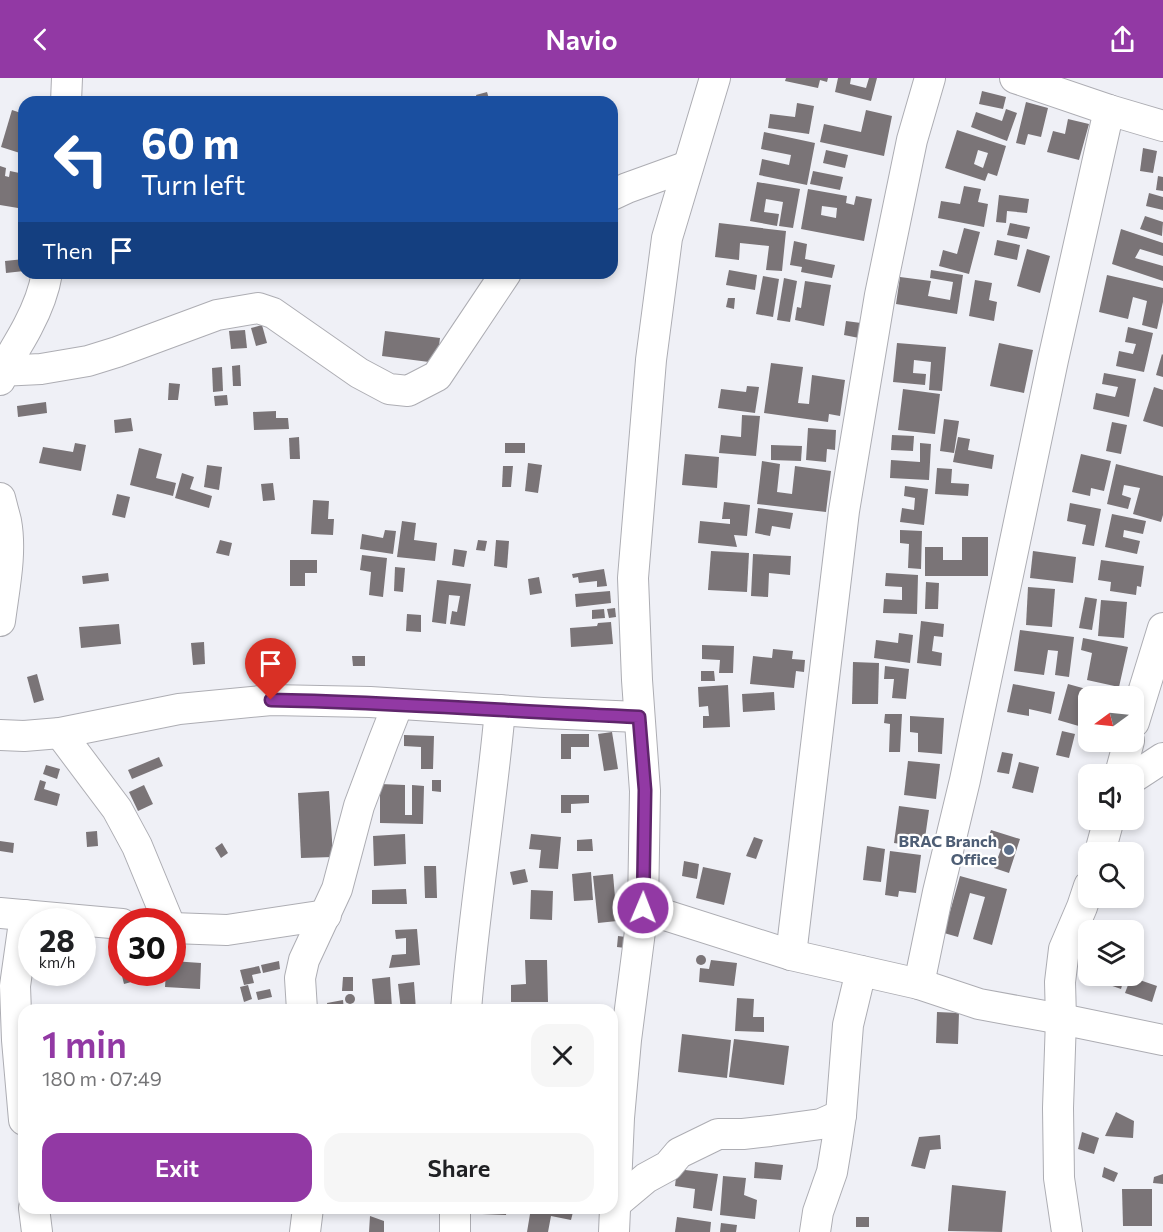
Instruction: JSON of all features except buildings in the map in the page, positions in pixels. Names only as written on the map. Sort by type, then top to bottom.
[{"type":"street","points":[[66,96],[67,78]]},
{"type":"street","points":[[618,1143],[625,1051],[643,908],[645,790],[636,680],[633,578],[651,360],[667,238],[715,78]]},
{"type":"street","points":[[791,955],[844,511],[880,295],[912,140],[930,78]]},
{"type":"street","points":[[1015,78],[1163,126]]},
{"type":"street","points":[[919,984],[1109,110]]},
{"type":"street","points":[[618,192],[688,166]]},
{"type":"street","points":[[1,374],[29,324],[46,279]]},
{"type":"street","points":[[1,374],[88,361],[217,315],[258,308],[273,313],[359,373],[389,389],[408,391],[437,376],[502,279]]},
{"type":"street","points":[[0,500],[6,522],[8,544],[0,621]]},
{"type":"street","points":[[1144,690],[1163,628]]},
{"type":"street","points":[[0,735],[60,733],[178,709],[271,700],[398,704],[639,717]]},
{"type":"street","points":[[302,1004],[300,978],[304,960],[338,889],[359,806],[398,704]]},
{"type":"street","points":[[466,1004],[471,948],[500,710]]},
{"type":"street","points":[[60,733],[117,809],[137,846],[163,908]]},
{"type":"street","points":[[1144,770],[1163,758]]},
{"type":"street","points":[[643,908],[791,955],[919,984],[979,1004],[1163,1040]]},
{"type":"street","points":[[1067,1232],[1059,1178],[1060,982],[1064,949],[1083,908]]},
{"type":"street","points":[[18,1051],[13,914],[108,923]]},
{"type":"street","points":[[186,929],[227,930],[326,915]]},
{"type":"street","points":[[815,1232],[818,1212],[832,1172],[841,1115],[848,1025],[861,971]]},
{"type":"street","points":[[615,1218],[646,1178],[668,1166],[679,1153],[718,1134],[761,1132],[821,1124],[841,1115]]},
{"type":"street","points":[[35,1214],[37,1232]]},
{"type":"street","points":[[305,1232],[307,1214]]},
{"type":"street","points":[[454,1232],[455,1214]]},
{"type":"place","name":"BRAC Branch Office","points":[[1009,850]]},
{"type":"route","points":[[271,700],[370,702],[639,717],[645,790],[643,908]]}]
